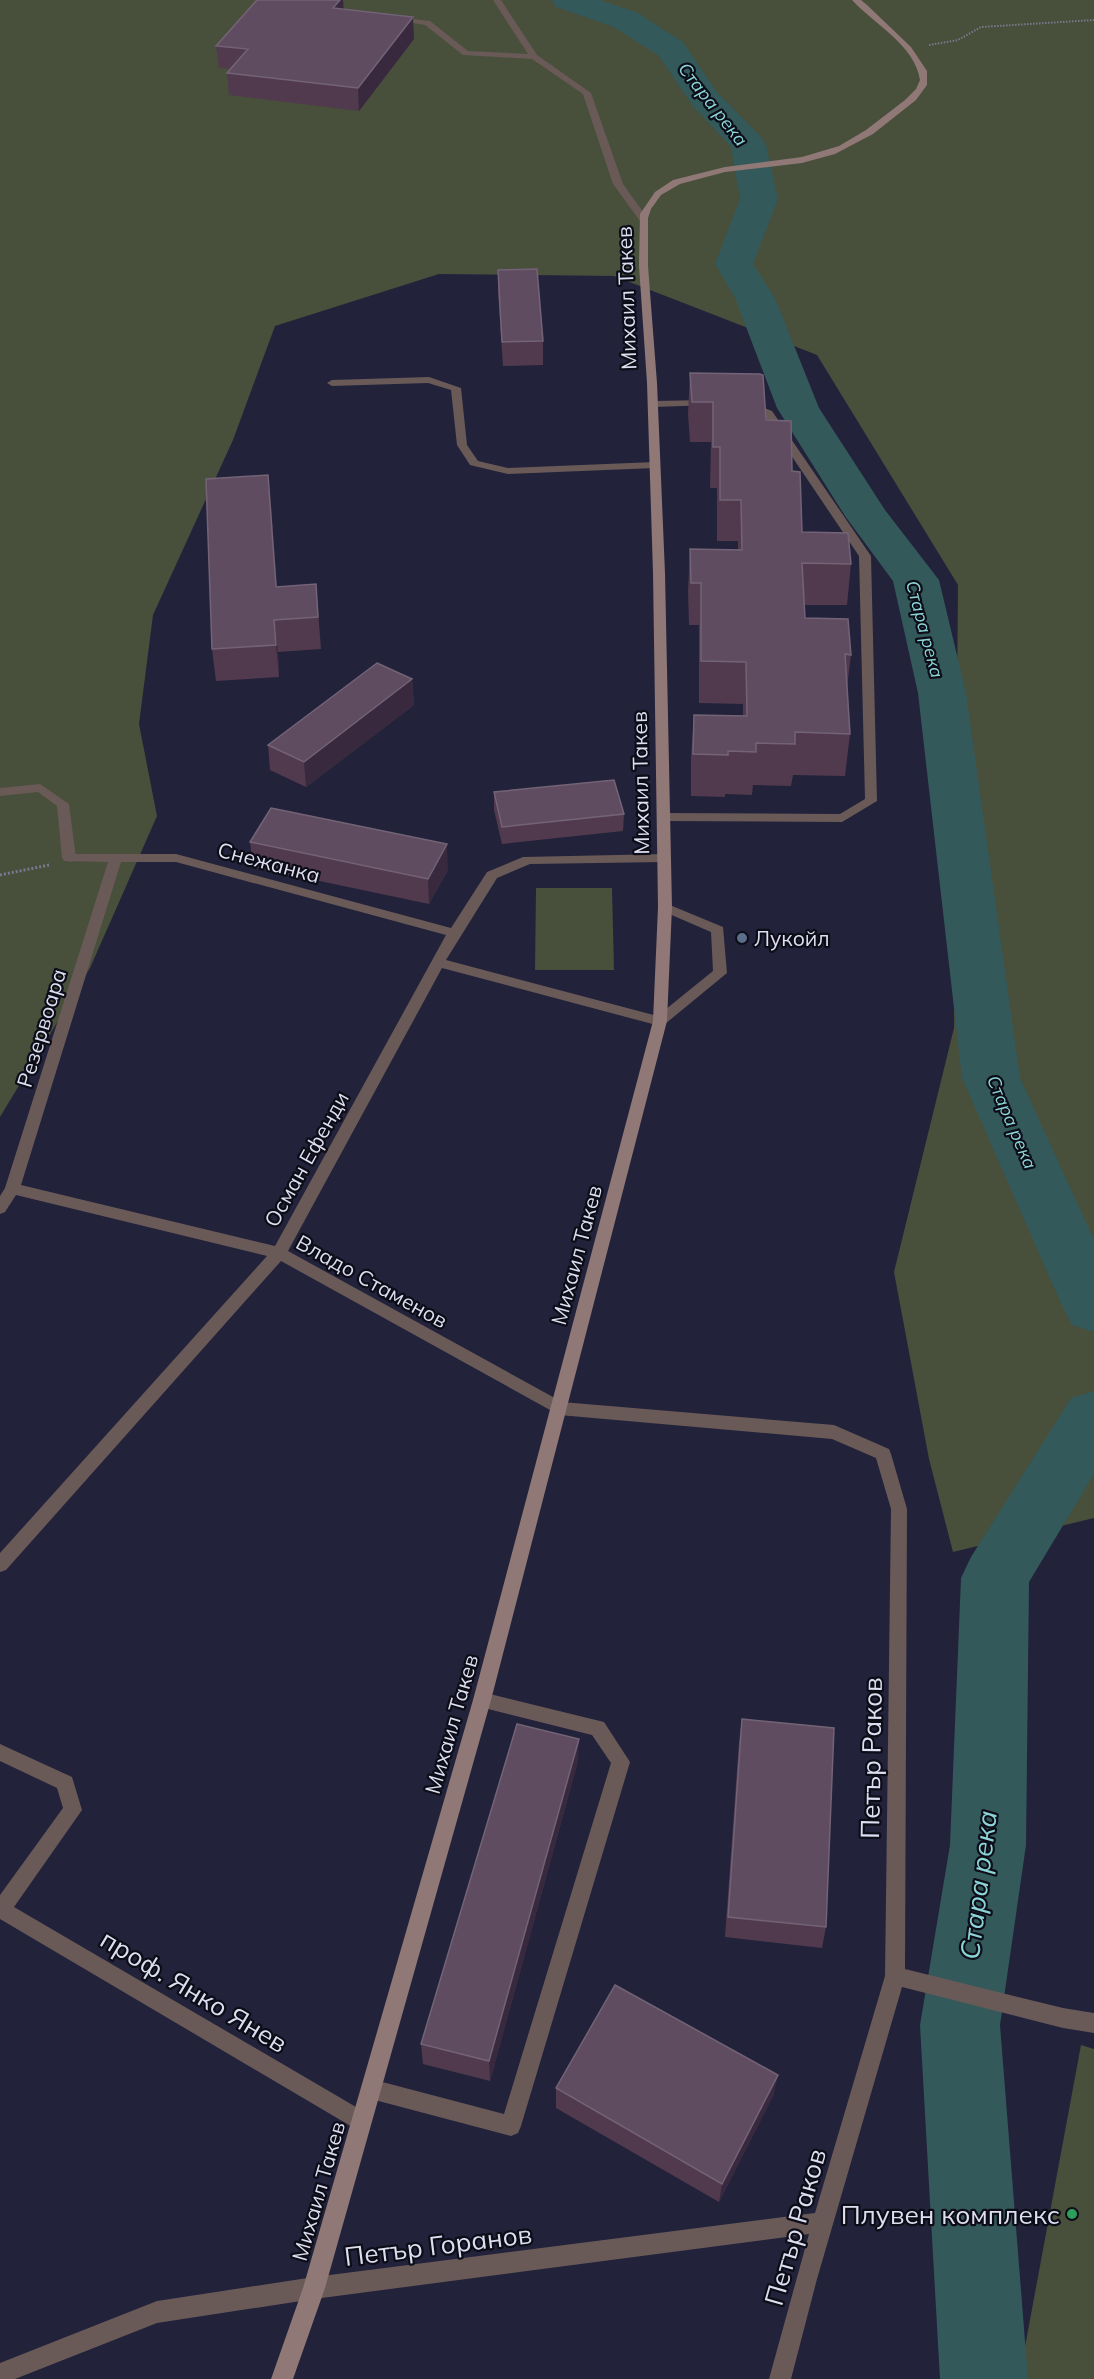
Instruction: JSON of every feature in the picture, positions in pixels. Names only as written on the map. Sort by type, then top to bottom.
[{"type":"main road","points":[[856,0],[908,48]]},
{"type":"main road","name":"Михаил Такев","points":[[282,2379],[314,2288],[482,1700],[660,1021],[665,907],[664,858],[653,404],[643,219],[652,200],[660,191],[672,184],[699,175],[807,160],[847,146],[913,98],[922,87],[925,76],[920,63],[908,48]]},
{"type":"street","points":[[497,0],[534,57],[587,93],[618,184],[643,219]]},
{"type":"street","points":[[382,18],[427,23],[466,52],[534,57]]},
{"type":"street","points":[[332,383],[429,380],[456,388],[462,445],[474,463],[508,471],[655,465]]},
{"type":"street","points":[[653,404],[745,403],[768,413],[865,556],[871,801],[842,818],[663,817]]},
{"type":"street","points":[[0,792],[40,788],[63,804],[74,858]]},
{"type":"street","name":"Снежанка","points":[[74,858],[176,858],[454,933]]},
{"type":"street","name":"Резервоара","points":[[0,1208],[12,1189],[116,858]]},
{"type":"street","name":"Осман Ефенди","points":[[0,1565],[279,1253],[454,933],[492,875],[528,860],[664,858]]},
{"type":"street","points":[[438,962],[660,1021],[720,973],[717,930],[665,907]]},
{"type":"street","name":"Владо Стаменов","points":[[12,1189],[279,1253],[559,1408]]},
{"type":"street","name":"Петър Раков","points":[[559,1408],[834,1432],[883,1454],[899,1509],[895,1976],[780,2379]]},
{"type":"street","points":[[371,2089],[511,2126],[621,1762],[598,1728],[482,1700]]},
{"type":"street","points":[[0,1752],[65,1783],[74,1810],[1,1909]]},
{"type":"street","name":"проф. Янко Янев","points":[[1,1909],[361,2121]]},
{"type":"street","points":[[895,1976],[1063,2018],[1094,2023]]},
{"type":"street","name":"Петър Горанов","points":[[0,2374],[157,2312],[314,2288],[823,2222]]},
{"type":"path","points":[[908,48],[958,40],[981,27],[1094,20]]},
{"type":"path","points":[[0,875],[74,858]]},
{"type":"green space","points":[[0,0],[1094,0],[1094,1518],[953,1552],[929,1459],[894,1272],[954,1028],[958,585],[817,355],[614,276],[439,274],[275,326],[233,440],[153,615],[139,724],[157,816],[90,968],[0,1117]]},
{"type":"green space","points":[[536,888],[612,888],[614,970],[535,970]]},
{"type":"green space","name":"Плувен комплекс","points":[[1081,2045],[1094,2049],[1094,2379],[1019,2379]]},
{"type":"building","points":[[257,0],[340,0],[333,8],[413,17],[358,88],[227,73],[248,49],[216,46]]},
{"type":"building","points":[[537,269],[543,341],[502,342],[498,270]]},
{"type":"building","points":[[690,373],[763,375],[766,420],[791,421],[792,471],[800,472],[802,532],[848,533],[851,564],[802,563],[805,618],[848,619],[851,655],[845,654],[850,734],[795,732],[795,744],[756,743],[756,752],[728,751],[728,755],[693,754],[694,715],[747,716],[746,662],[701,661],[701,583],[691,583],[690,549],[742,550],[741,500],[720,500],[720,447],[713,447],[713,402],[692,402]]},
{"type":"building","points":[[268,475],[276,587],[316,584],[318,617],[274,620],[276,645],[212,649],[206,479]]},
{"type":"building","points":[[377,663],[412,679],[304,762],[268,745]]},
{"type":"building","points":[[614,780],[624,814],[502,827],[494,792]]},
{"type":"building","points":[[271,808],[447,844],[428,879],[250,842]]},
{"type":"building","points":[[742,1719],[834,1728],[826,1927],[728,1917]]},
{"type":"building","points":[[517,1724],[579,1739],[489,2061],[421,2044]]},
{"type":"building","points":[[615,1985],[778,2075],[722,2184],[556,2088]]},
{"type":"waterway","name":"Стара река","points":[[568,0],[626,20],[671,49],[704,98],[748,145],[759,199],[734,264],[755,298],[798,408],[867,516],[916,580],[942,693],[991,1078],[1094,1308]]},
{"type":"waterway","name":"Стара река","points":[[984,2379],[960,2025],[988,1845],[995,1578],[1094,1417]]},
{"type":"place","name":"Лукойл","points":[[742,938]]},
{"type":"place","name":"Плувен комплекс","points":[[1072,2214]]}]
